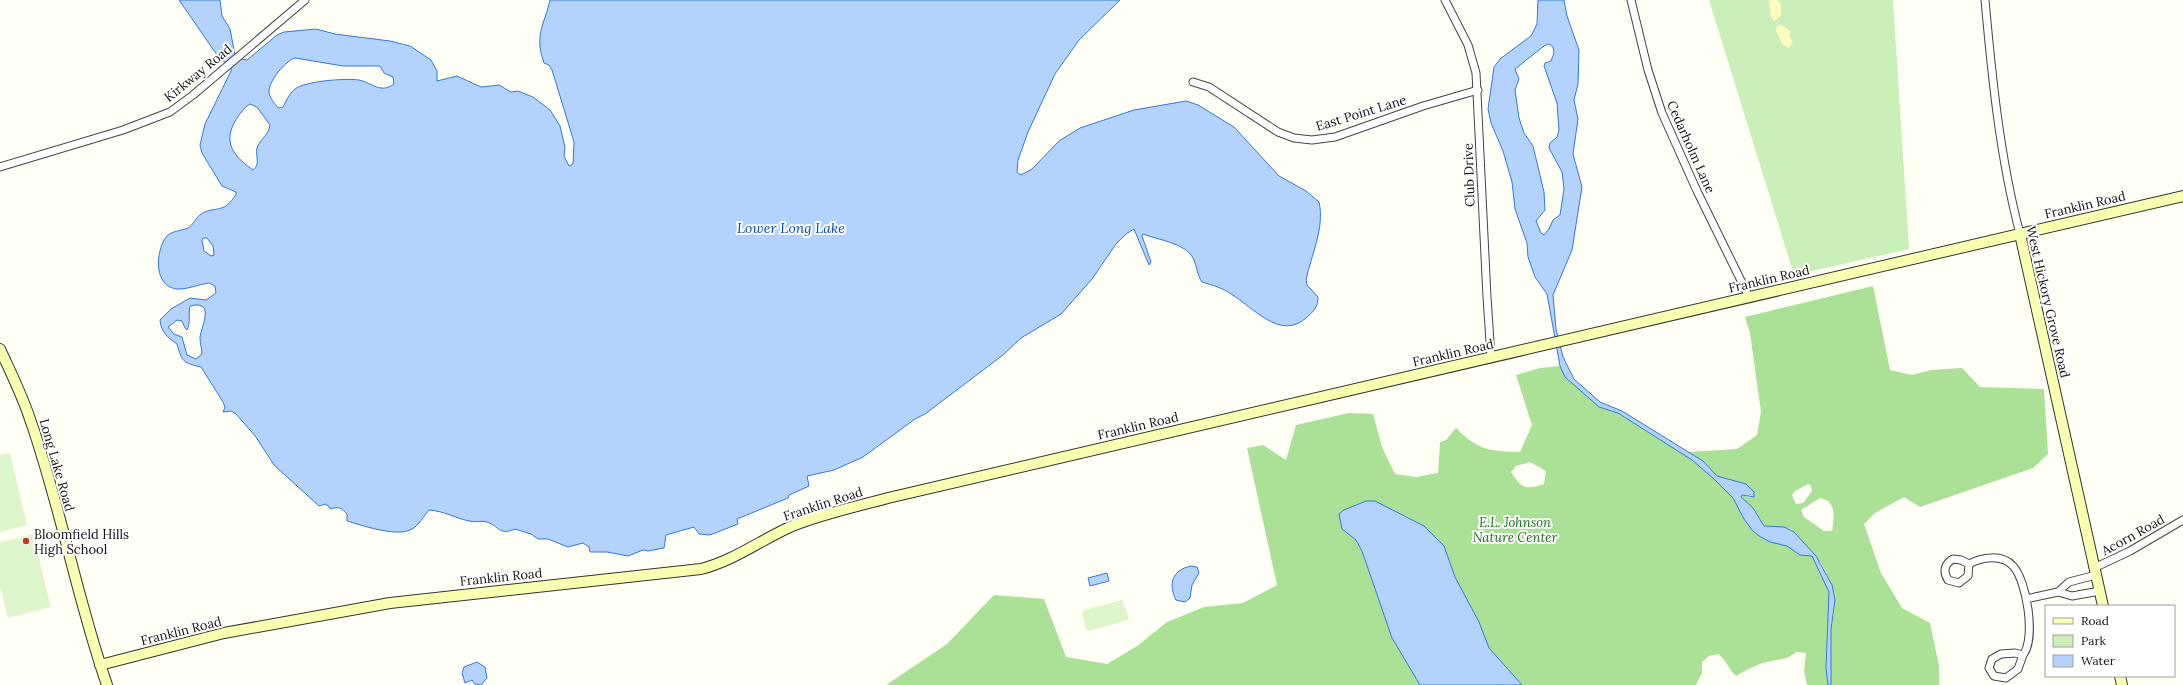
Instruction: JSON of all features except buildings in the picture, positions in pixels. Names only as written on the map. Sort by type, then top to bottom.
[{"type":"street","name":"Kirkway Road","points":[[0,167],[158,117],[180,105],[305,0]]},
{"type":"street","name":"Club Drive","points":[[1444,0],[1471,51],[1478,90],[1491,357]]},
{"type":"street","name":"Cedarholm Lane","points":[[1631,0],[1650,77],[1662,112],[1697,191],[1749,297]]},
{"type":"street","name":"West Hickory Grove Road","points":[[1985,0],[1999,124],[2012,200],[2103,605]]},
{"type":"street","name":"East Point Lane","points":[[1193,82],[1209,87],[1278,132],[1294,138],[1312,140],[1335,136],[1402,113],[1478,90]]},
{"type":"street","name":"Franklin Road","points":[[100,665],[224,633],[390,603],[701,569],[719,564],[792,526],[888,498],[1557,341],[2020,234],[2183,198]]},
{"type":"street","name":"Long Lake Road","points":[[0,349],[24,402],[38,443],[100,665],[107,685]]},
{"type":"street","name":"Acorn Road","points":[[2058,592],[2069,582],[2095,572],[2183,520]]},
{"type":"street","points":[[1969,564],[1984,559],[2005,560],[2016,570],[2026,599],[2030,633],[2029,645],[2023,655],[2021,664],[2010,676],[1998,678],[1991,672],[1990,663],[1996,656],[2015,653],[2023,655]]},
{"type":"street","points":[[2026,599],[2058,592],[2072,596],[2100,591]]},
{"type":"green space","points":[[1709,0],[1893,0],[1909,249],[1794,275]]},
{"type":"green space","points":[[1873,286],[1890,370],[1912,375],[1931,370],[1962,368],[1980,387],[2044,389],[2048,454],[2033,468],[1920,507],[1904,497],[1875,513],[1864,524],[1881,573],[1902,608],[1930,623],[1939,666],[1939,685],[1831,685],[1831,629],[1834,612],[1832,585],[1821,563],[1790,529],[1764,526],[1753,508],[1741,497],[1742,495],[1751,498],[1746,484],[1717,476],[1707,465],[1687,452],[1737,449],[1757,435],[1761,412],[1750,333],[1745,317]],"holes":[[[1808,484],[1811,486],[1812,491],[1803,503],[1796,504],[1792,495],[1795,491]],[[1820,498],[1832,506],[1834,516],[1832,531],[1824,531],[1804,517],[1801,510]]]},
{"type":"green space","name":"E.L. Johnson Nature Center","points":[[1560,366],[1565,377],[1601,407],[1618,413],[1692,460],[1733,498],[1744,519],[1759,536],[1770,542],[1787,546],[1800,555],[1812,556],[1829,592],[1826,668],[1828,685],[1807,685],[1804,672],[1806,653],[1796,652],[1786,658],[1755,666],[1736,676],[1718,654],[1709,656],[1702,662],[1702,673],[1696,685],[1522,685],[1489,648],[1479,622],[1455,577],[1444,546],[1424,526],[1406,516],[1366,501],[1344,510],[1345,532],[1356,540],[1362,551],[1392,638],[1420,685],[886,685],[947,644],[994,595],[1044,599],[1066,657],[1107,664],[1137,646],[1167,622],[1204,607],[1243,603],[1277,585],[1247,448],[1263,445],[1286,460],[1296,425],[1349,413],[1373,414],[1382,447],[1395,474],[1416,477],[1438,473],[1440,442],[1446,440],[1456,428],[1471,441],[1485,448],[1500,451],[1520,452],[1532,425],[1516,375],[1540,368]],"holes":[[[1530,462],[1546,471],[1544,484],[1532,487],[1524,487],[1521,485],[1511,472],[1516,466]]]},
{"type":"green space","points":[[10,453],[27,525],[0,532],[0,455]]},
{"type":"green space","points":[[33,534],[51,607],[8,618],[0,586],[0,542]]},
{"type":"green space","points":[[1122,600],[1129,618],[1128,620],[1089,631],[1086,629],[1082,613],[1084,610]]},
{"type":"sand","points":[[1769,0],[1777,0],[1781,4],[1781,16],[1774,21],[1771,17]]},
{"type":"sand","points":[[1781,25],[1790,31],[1790,37],[1793,42],[1789,48],[1783,45],[1776,31],[1777,26]]},
{"type":"water","name":"Lower Long Lake","points":[[179,0],[220,0],[222,16],[230,29],[235,55],[241,59],[247,60],[277,35],[284,32],[316,29],[335,34],[390,41],[410,46],[431,60],[437,71],[437,81],[457,76],[481,87],[499,85],[511,92],[518,91],[533,97],[550,110],[560,126],[565,147],[564,156],[569,166],[573,164],[574,142],[552,70],[549,65],[544,63],[540,45],[541,31],[550,0],[1120,0],[1079,40],[1055,74],[1028,132],[1018,160],[1017,172],[1021,175],[1032,169],[1059,141],[1080,128],[1134,110],[1186,101],[1198,105],[1234,127],[1279,176],[1306,191],[1319,202],[1319,231],[1306,280],[1307,285],[1318,297],[1317,304],[1315,309],[1306,318],[1296,324],[1286,326],[1267,320],[1228,292],[1202,282],[1193,258],[1184,249],[1178,245],[1143,234],[1142,236],[1151,262],[1149,265],[1134,229],[1126,234],[1116,244],[1092,279],[1061,314],[1021,338],[1003,355],[925,414],[915,419],[863,457],[834,470],[807,476],[809,486],[789,495],[788,498],[737,519],[738,524],[710,535],[699,534],[694,527],[666,535],[664,548],[648,551],[643,550],[628,556],[607,552],[590,552],[589,547],[583,543],[568,547],[548,539],[538,539],[531,534],[515,529],[510,531],[502,531],[487,522],[471,522],[429,510],[415,527],[406,531],[398,532],[370,528],[347,521],[347,514],[340,508],[331,509],[326,504],[319,506],[274,465],[256,437],[236,414],[231,411],[223,412],[225,407],[223,402],[201,367],[184,361],[180,355],[177,344],[168,337],[162,328],[160,320],[171,309],[190,298],[206,300],[216,293],[215,286],[209,283],[184,289],[176,289],[164,282],[160,276],[158,261],[161,246],[164,240],[169,234],[190,227],[198,216],[203,213],[226,206],[236,195],[236,192],[222,186],[202,153],[200,145],[205,124],[231,71],[231,68],[217,55]],"holes":[[[295,58],[343,66],[380,66],[384,73],[393,77],[394,84],[389,87],[380,88],[364,81],[353,79],[316,82],[300,86],[295,89],[289,95],[283,107],[278,108],[270,96],[269,88],[274,77],[291,60]],[[250,104],[257,107],[270,125],[268,132],[257,148],[257,165],[253,170],[234,152],[230,139],[234,124],[245,107]],[[203,238],[207,238],[213,246],[214,255],[211,256],[204,251]],[[198,305],[203,307],[205,311],[200,338],[202,354],[196,359],[187,355],[182,337],[174,334],[168,327],[177,320],[182,321],[187,330],[189,324],[190,306]]]},
{"type":"water","points":[[1538,0],[1564,0],[1567,16],[1579,50],[1578,84],[1574,100],[1578,119],[1573,154],[1582,187],[1572,250],[1553,295],[1556,329],[1563,357],[1574,379],[1600,402],[1622,411],[1703,461],[1717,476],[1746,484],[1754,492],[1754,497],[1742,495],[1741,497],[1753,508],[1764,526],[1784,527],[1794,532],[1816,556],[1832,585],[1835,600],[1831,629],[1831,685],[1828,685],[1826,668],[1829,592],[1812,556],[1800,555],[1787,546],[1770,542],[1759,536],[1752,530],[1744,519],[1733,498],[1692,460],[1618,413],[1599,407],[1565,377],[1560,366],[1547,294],[1535,277],[1528,257],[1527,243],[1515,209],[1512,182],[1503,151],[1491,123],[1488,109],[1494,67],[1500,59],[1531,36],[1537,24]],"holes":[[[1549,44],[1553,47],[1554,53],[1551,61],[1545,63],[1544,66],[1557,103],[1559,130],[1557,137],[1550,143],[1549,148],[1562,172],[1564,189],[1560,215],[1553,220],[1549,229],[1544,235],[1541,233],[1536,221],[1545,210],[1544,192],[1533,146],[1524,133],[1519,118],[1515,90],[1519,79],[1515,69],[1544,46]]]},
{"type":"water","points":[[1366,501],[1375,501],[1424,526],[1444,546],[1455,577],[1479,622],[1489,648],[1522,685],[1420,685],[1392,638],[1362,551],[1356,540],[1342,529],[1339,514],[1344,510]]},
{"type":"water","points":[[1191,566],[1197,567],[1199,573],[1192,585],[1190,598],[1185,602],[1176,600],[1172,588],[1173,578],[1180,571]]},
{"type":"water","points":[[1107,573],[1109,581],[1090,586],[1088,578]]},
{"type":"water","points":[[477,662],[485,667],[487,678],[481,685],[475,684],[472,680],[465,683],[462,673],[464,667]]},
{"type":"place","name":"Bloomfield Hills High School","points":[[26,541]]}]
